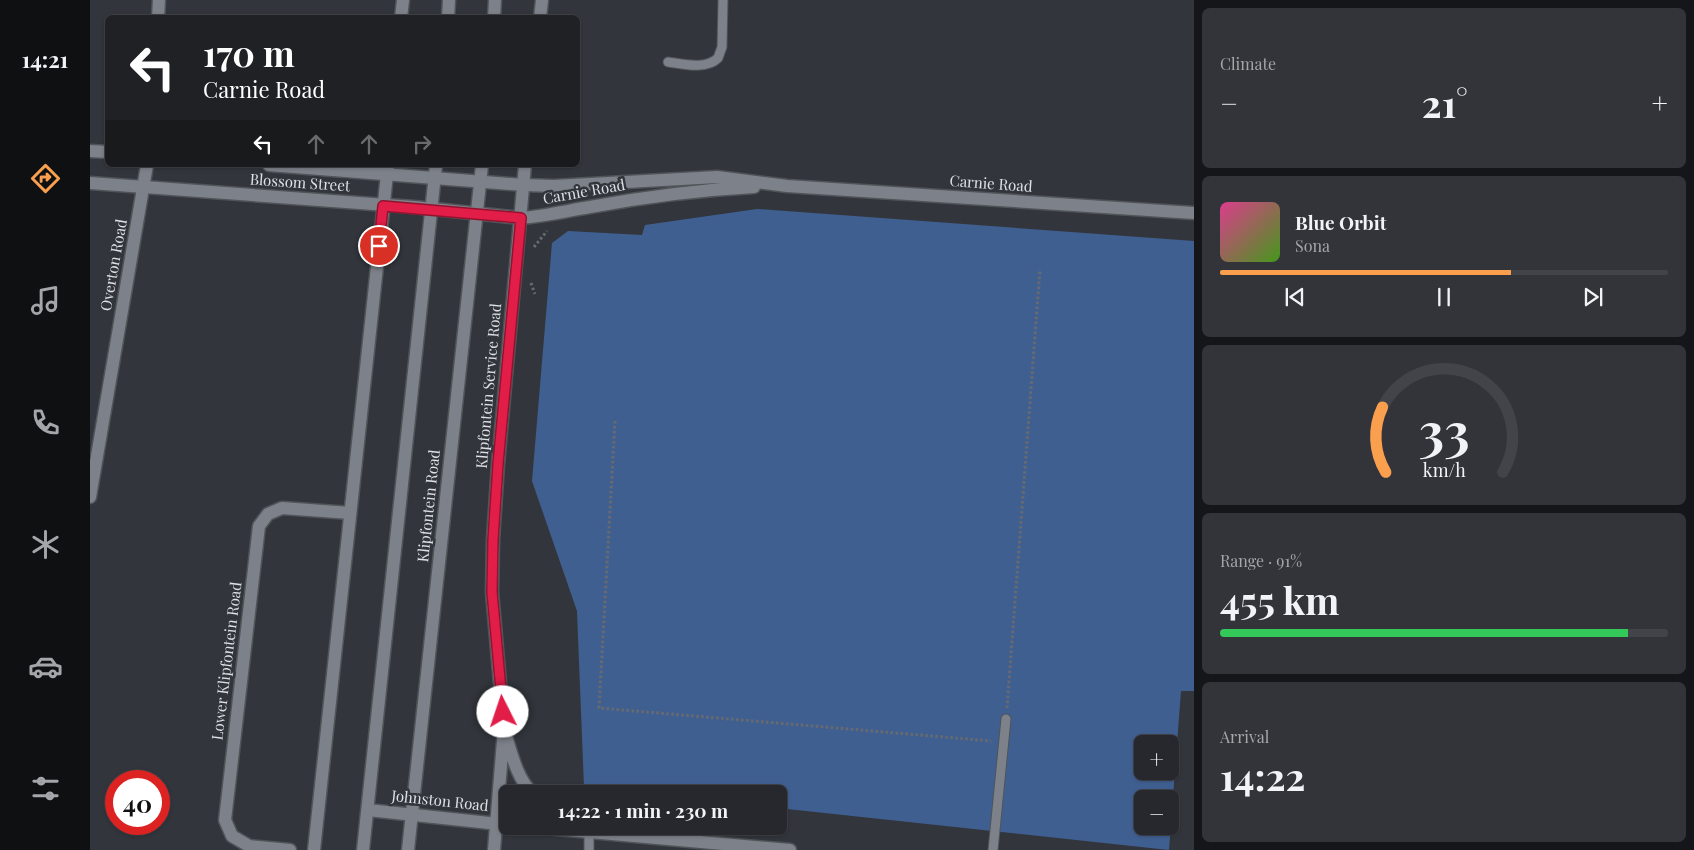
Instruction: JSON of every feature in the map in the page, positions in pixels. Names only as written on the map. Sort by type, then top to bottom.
[{"type":"street","points":[[158,15],[159,0]]},
{"type":"street","points":[[401,15],[403,0]]},
{"type":"street","points":[[448,15],[449,0]]},
{"type":"street","points":[[494,15],[495,0]]},
{"type":"street","points":[[540,15],[542,0]]},
{"type":"street","points":[[90,151],[105,152]]},
{"type":"street","name":"Overton Road","points":[[90,497],[145,187],[147,167]]},
{"type":"street","name":"Blossom Street","points":[[317,167],[388,170],[434,178],[481,182]]},
{"type":"street","name":"Klipfontein Road","points":[[363,850],[436,167]]},
{"type":"street","name":"Klipfontein Road","points":[[408,850],[482,167]]},
{"type":"street","name":"Klipfontein Service Road","points":[[503,785],[504,729],[492,592],[493,540],[525,167]]},
{"type":"street","points":[[314,850],[388,170]]},
{"type":"street","name":"Carnie Road","points":[[481,182],[554,186],[717,177],[787,186],[1194,213]]},
{"type":"street","name":"Blossom Street","points":[[90,183],[383,206],[432,208],[477,214]]},
{"type":"street","name":"Carnie Road","points":[[477,214],[521,218],[551,216],[589,207],[680,194],[787,186]]},
{"type":"street","name":"Lower Klipfontein Road","points":[[290,850],[249,846],[232,836],[225,820],[259,526],[268,514],[282,508],[350,513]]},
{"type":"street","points":[[504,729],[514,763],[525,785]]},
{"type":"street","name":"Johnston Road","points":[[368,810],[499,824]]},
{"type":"street","name":"Klipfontein Service Road","points":[[494,850],[499,834]]},
{"type":"street","points":[[631,835],[790,850]]},
{"type":"lane","points":[[668,62],[690,65],[708,64],[716,60],[722,47],[723,0]]},
{"type":"lane","points":[[994,850],[1006,718]]},
{"type":"lane","points":[[588,835],[589,850]]},
{"type":"path","points":[[537,241],[550,229]]},
{"type":"path","points":[[1006,718],[1040,269]]},
{"type":"path","points":[[615,421],[599,708],[1004,742]]},
{"type":"shaded area","points":[[757,209],[1194,241],[1194,691],[1181,691],[1178,735],[1134,735],[1134,780],[1174,780],[1174,790],[1134,790],[1134,835],[1170,835],[1169,850],[787,809],[787,785],[584,785],[577,611],[532,481],[552,243],[568,231],[642,235],[645,225]]},
{"type":"route","points":[[379,246],[383,206],[414,207],[521,218],[498,464],[493,540],[492,592],[503,712]]}]
